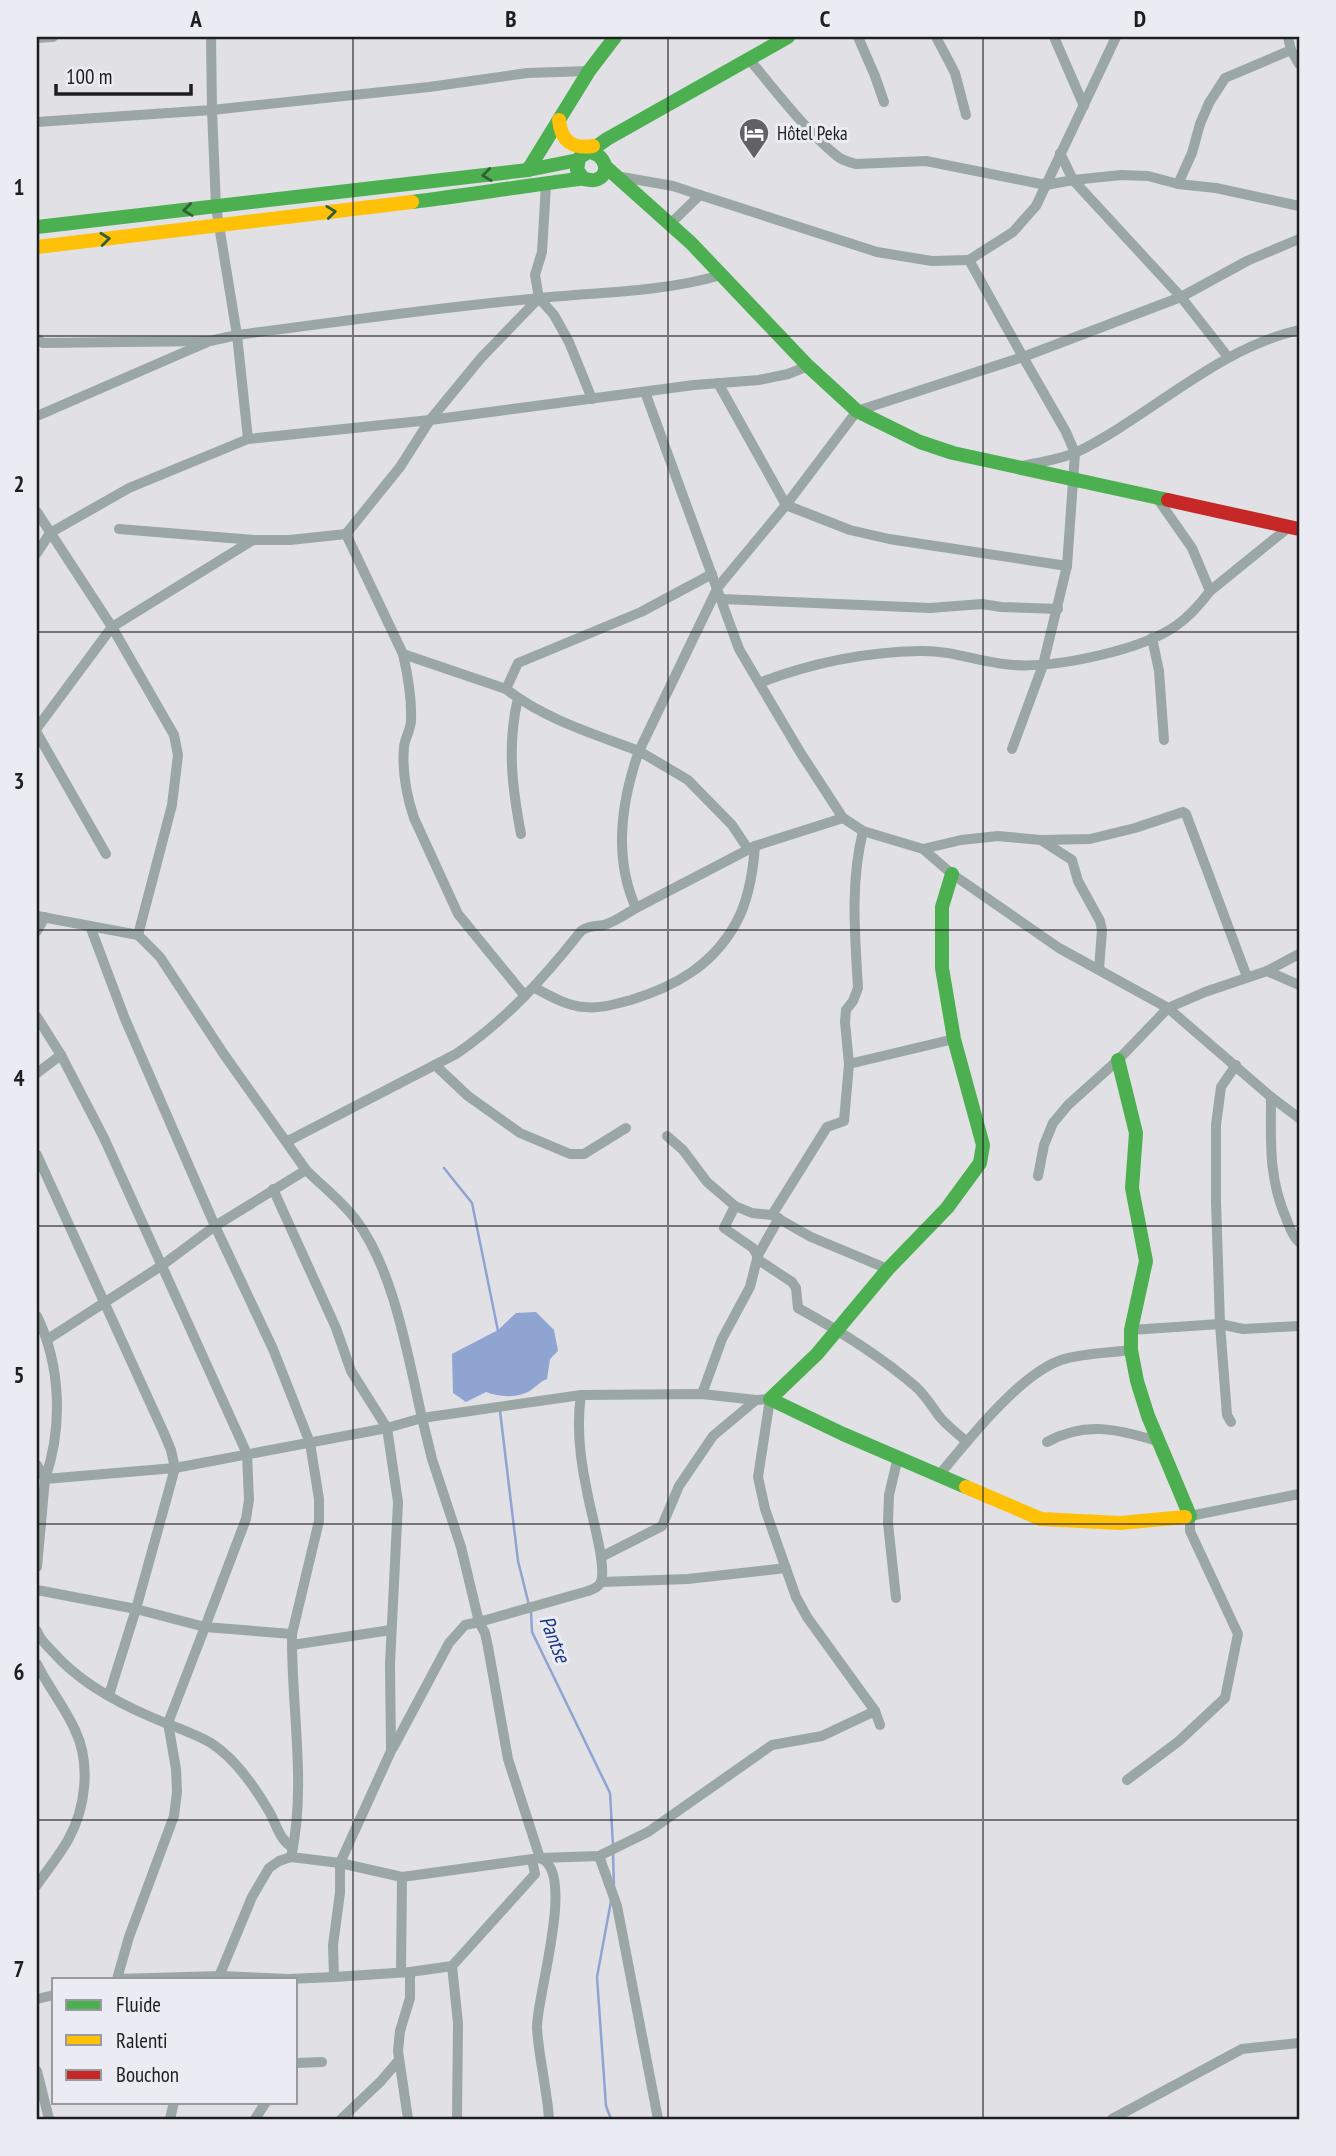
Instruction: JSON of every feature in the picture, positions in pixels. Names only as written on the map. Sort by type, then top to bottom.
[{"type":"street","points":[[37,38],[53,37]]},
{"type":"street","points":[[211,37],[216,207],[237,335],[248,439]]},
{"type":"street","points":[[528,170],[589,71],[615,37]]},
{"type":"street","points":[[858,37],[884,102]]},
{"type":"street","points":[[936,37],[955,72],[966,115]]},
{"type":"street","points":[[1054,37],[1084,106]]},
{"type":"street","points":[[37,227],[528,170],[602,165],[877,252],[932,261],[969,260],[1013,232],[1036,206],[1116,37]]},
{"type":"street","points":[[1288,37],[1291,50],[1299,64]]},
{"type":"street","points":[[37,247],[546,185],[583,178],[577,170],[602,165],[621,131],[781,39]]},
{"type":"street","points":[[1178,184],[1209,103],[1225,78],[1291,50]]},
{"type":"street","points":[[748,60],[837,156],[856,164],[926,160],[1046,185],[1121,174],[1148,176],[1299,206]]},
{"type":"street","points":[[37,122],[212,110],[429,88],[527,74],[589,71]]},
{"type":"street","points":[[559,120],[564,140],[569,145],[602,165],[670,224],[808,366],[857,411],[920,442],[942,449],[1294,528]]},
{"type":"street","points":[[1060,153],[1073,180],[1181,297],[1228,357]]},
{"type":"street","points":[[546,185],[542,252],[535,275],[539,298],[554,315],[569,342],[592,399]]},
{"type":"street","points":[[670,224],[700,195]]},
{"type":"street","points":[[636,908],[627,887],[622,864],[622,817],[628,783],[639,751],[718,587],[786,505],[857,411],[1023,357],[1181,297],[1247,261],[1299,239]]},
{"type":"street","points":[[969,260],[1066,432],[1074,453],[1067,566],[1058,609],[1042,665],[1012,749]]},
{"type":"street","points":[[37,416],[210,341],[237,335],[539,298],[643,290],[721,275]]},
{"type":"street","points":[[119,530],[254,540],[290,540],[346,534],[400,467],[430,420],[481,358],[539,298]]},
{"type":"street","points":[[1018,467],[1074,453],[1228,357],[1299,330]]},
{"type":"street","points":[[37,339],[43,343],[210,341]]},
{"type":"street","points":[[37,553],[50,533],[129,488],[248,439],[430,420],[645,391],[759,380],[788,374],[808,366]]},
{"type":"street","points":[[718,383],[786,505],[850,530],[889,539],[1067,566]]},
{"type":"street","points":[[645,391],[739,649],[843,818],[863,831],[923,849],[952,874],[1059,948],[1168,1008],[1299,1118]]},
{"type":"street","points":[[1157,498],[1192,548],[1210,591]]},
{"type":"street","points":[[37,512],[113,626],[174,735],[178,755],[172,805],[138,935]]},
{"type":"street","points":[[759,684],[799,668],[879,653],[937,651],[1011,665],[1042,665],[1097,655],[1152,638],[1178,624],[1210,591],[1294,528]]},
{"type":"street","points":[[346,534],[403,654],[408,676],[411,720],[404,747],[404,760],[409,803],[414,818],[458,914],[525,996]]},
{"type":"street","points":[[106,854],[37,731],[113,626],[254,540]]},
{"type":"street","points":[[506,688],[518,663],[641,612],[712,574]]},
{"type":"street","points":[[721,599],[930,608],[982,604],[1058,609]]},
{"type":"street","points":[[1152,638],[1159,671],[1164,740]]},
{"type":"street","points":[[403,654],[506,688],[517,698],[565,723],[639,751],[688,780],[751,847],[750,884],[737,921],[722,946],[702,966],[684,978],[648,995],[604,1008],[581,1007],[534,988]]},
{"type":"street","points":[[517,698],[510,755],[512,785],[521,834]]},
{"type":"street","points":[[923,849],[961,840],[998,836],[1041,840],[1090,839],[1135,828],[1182,812],[1186,814],[1247,977]]},
{"type":"street","points":[[288,1142],[435,1065],[481,1037],[534,988],[586,927],[612,921],[751,847],[843,818]]},
{"type":"street","points":[[702,1394],[722,1339],[750,1287],[758,1255],[775,1216],[827,1127],[844,1121],[849,1064],[846,1010],[858,988],[854,883],[863,831]]},
{"type":"street","points":[[1041,840],[1072,860],[1078,881],[1100,921],[1102,930],[1099,969]]},
{"type":"street","points":[[601,1557],[662,1526],[679,1486],[713,1436],[763,1400],[839,1330],[888,1269],[947,1208],[980,1163],[983,1145],[954,1040],[942,968],[942,907],[952,874]]},
{"type":"street","points":[[37,931],[41,917],[138,935],[160,957],[223,1053],[306,1170],[355,1219],[370,1243],[393,1300],[432,1459],[461,1547],[479,1622],[485,1633],[508,1759],[536,1858],[535,1874],[452,1966],[406,1972],[298,1979]]},
{"type":"street","points":[[90,926],[125,1019],[215,1226],[273,1349],[310,1443],[319,1499],[319,1521],[292,1639],[297,1786],[292,1852]]},
{"type":"street","points":[[1038,1175],[1044,1145],[1053,1123],[1068,1105],[1118,1060],[1168,1008],[1267,971],[1299,954]]},
{"type":"street","points":[[1267,971],[1299,985]]},
{"type":"street","points":[[37,1017],[61,1055],[104,1138],[247,1454],[249,1500],[246,1519],[168,1723],[176,1769],[174,1816],[116,1978]]},
{"type":"street","points":[[849,1064],[954,1040]]},
{"type":"street","points":[[37,1073],[61,1055]]},
{"type":"street","points":[[1118,1060],[1136,1133],[1132,1188],[1146,1261],[1131,1330],[1131,1350],[1137,1381],[1157,1441],[1190,1516],[1190,1531],[1238,1634],[1225,1698],[1179,1741],[1127,1780]]},
{"type":"street","points":[[435,1065],[468,1096],[505,1124],[543,1144],[570,1154],[584,1154],[626,1128]]},
{"type":"street","points":[[1231,1422],[1227,1415],[1220,1324],[1216,1125],[1221,1087],[1236,1065]]},
{"type":"street","points":[[1271,1097],[1272,1172],[1282,1210],[1294,1238],[1299,1242]]},
{"type":"street","points":[[667,1136],[683,1150],[707,1182],[735,1206],[752,1213],[775,1216],[811,1237],[888,1269]]},
{"type":"street","points":[[37,1155],[163,1431],[175,1468],[159,1531],[109,1695]]},
{"type":"street","points":[[48,1339],[161,1266],[215,1226],[306,1170]]},
{"type":"street","points":[[273,1189],[336,1328],[351,1371],[387,1429],[398,1502],[391,1630],[391,1751]]},
{"type":"street","points":[[735,1206],[724,1228],[754,1248],[760,1261],[792,1282],[796,1288],[798,1308],[839,1330],[879,1357],[928,1398],[940,1418],[967,1442]]},
{"type":"street","points":[[37,1317],[48,1339],[57,1399],[53,1455],[42,1498],[37,1567]]},
{"type":"street","points":[[1131,1330],[1220,1324],[1243,1329],[1299,1326]]},
{"type":"street","points":[[940,1474],[998,1406],[1050,1365],[1064,1359],[1131,1350]]},
{"type":"street","points":[[45,1479],[175,1468],[387,1429],[422,1418],[581,1395],[702,1394],[763,1400],[1041,1519],[1120,1523],[1190,1516],[1299,1494]]},
{"type":"street","points":[[334,1977],[333,1945],[340,1893],[340,1863],[391,1751],[449,1643],[465,1625],[588,1591],[601,1582],[601,1557],[586,1489],[579,1438],[581,1395]]},
{"type":"street","points":[[763,1400],[758,1477],[765,1509],[796,1597],[807,1618],[875,1711],[880,1725]]},
{"type":"street","points":[[1047,1442],[1075,1430],[1105,1429],[1157,1441]]},
{"type":"street","points":[[896,1598],[888,1523],[889,1494],[898,1457]]},
{"type":"street","points":[[37,1465],[45,1479]]},
{"type":"street","points":[[37,1511],[42,1498]]},
{"type":"street","points":[[601,1582],[688,1579],[786,1568]]},
{"type":"street","points":[[37,1590],[136,1609],[205,1627],[292,1639],[391,1630]]},
{"type":"street","points":[[37,1631],[38,1636],[60,1661],[86,1682],[152,1717],[209,1742],[223,1752],[254,1787],[292,1852],[402,1877],[536,1858],[599,1856],[648,1832],[772,1745],[822,1736],[875,1711]]},
{"type":"street","points":[[37,1667],[75,1728],[82,1746],[85,1767],[80,1808],[69,1839],[37,1885]]},
{"type":"street","points":[[219,1978],[252,1897],[269,1868],[292,1852]]},
{"type":"street","points":[[599,1856],[617,1906],[658,2119]]},
{"type":"street","points":[[536,1858],[546,1860],[552,1867],[556,1901],[537,2019],[549,2119]]},
{"type":"street","points":[[402,1877],[406,1972],[410,1998],[398,2042],[398,2060],[408,2119]]},
{"type":"street","points":[[452,1966],[458,2023],[457,2119]]},
{"type":"street","points":[[1112,2119],[1242,2049],[1299,2043]]},
{"type":"street","points":[[341,2119],[381,2081],[398,2060]]},
{"type":"street","points":[[298,2063],[322,2062]]},
{"type":"street","points":[[37,2071],[49,2119]]},
{"type":"street","points":[[255,2119],[265,2104]]},
{"type":"water","points":[[536,1312],[554,1330],[558,1351],[550,1359],[547,1379],[528,1392],[512,1396],[486,1392],[466,1402],[453,1393],[452,1354],[498,1330],[516,1313]]},
{"type":"waterway","name":"Pantse","points":[[444,1168],[472,1203],[498,1331]]},
{"type":"waterway","name":"Pantse","points":[[500,1411],[518,1561],[529,1605]]},
{"type":"waterway","name":"Pantse","points":[[531,1612],[532,1632],[610,1793],[613,1846]]},
{"type":"waterway","name":"Pantse","points":[[613,1853],[614,1888]]},
{"type":"waterway","name":"Pantse","points":[[611,1901],[597,1977],[606,2106],[611,2119]]},
{"type":"traffic: fast","points":[[528,170],[589,71],[615,37]]},
{"type":"traffic: fast","points":[[590,151],[788,37]]},
{"type":"traffic: fast","points":[[412,202],[579,179],[595,180],[604,174],[605,165],[594,153],[588,152],[579,158],[577,170],[583,178]]},
{"type":"traffic: fast","points":[[37,227],[528,170],[578,160]]},
{"type":"traffic: fast","points":[[606,167],[691,243],[808,366],[857,411],[920,442],[953,453],[1168,500]]},
{"type":"traffic: fast","points":[[952,874],[942,907],[942,968],[954,1039],[983,1145],[980,1163],[947,1208],[888,1269],[817,1354],[770,1399],[966,1487]]},
{"type":"traffic: fast","points":[[1118,1060],[1136,1133],[1132,1188],[1146,1261],[1131,1330],[1131,1350],[1148,1416],[1190,1516],[1185,1517]]},
{"type":"traffic: slow","points":[[559,120],[562,133],[569,142],[579,146],[593,146]]},
{"type":"traffic: slow","points":[[37,247],[412,202]]},
{"type":"traffic: slow","points":[[966,1487],[1041,1519],[1120,1523],[1185,1517]]},
{"type":"traffic: jam","points":[[1168,500],[1299,529]]},
{"type":"place","name":"Hôtel Peka","points":[[754,160]]}]
